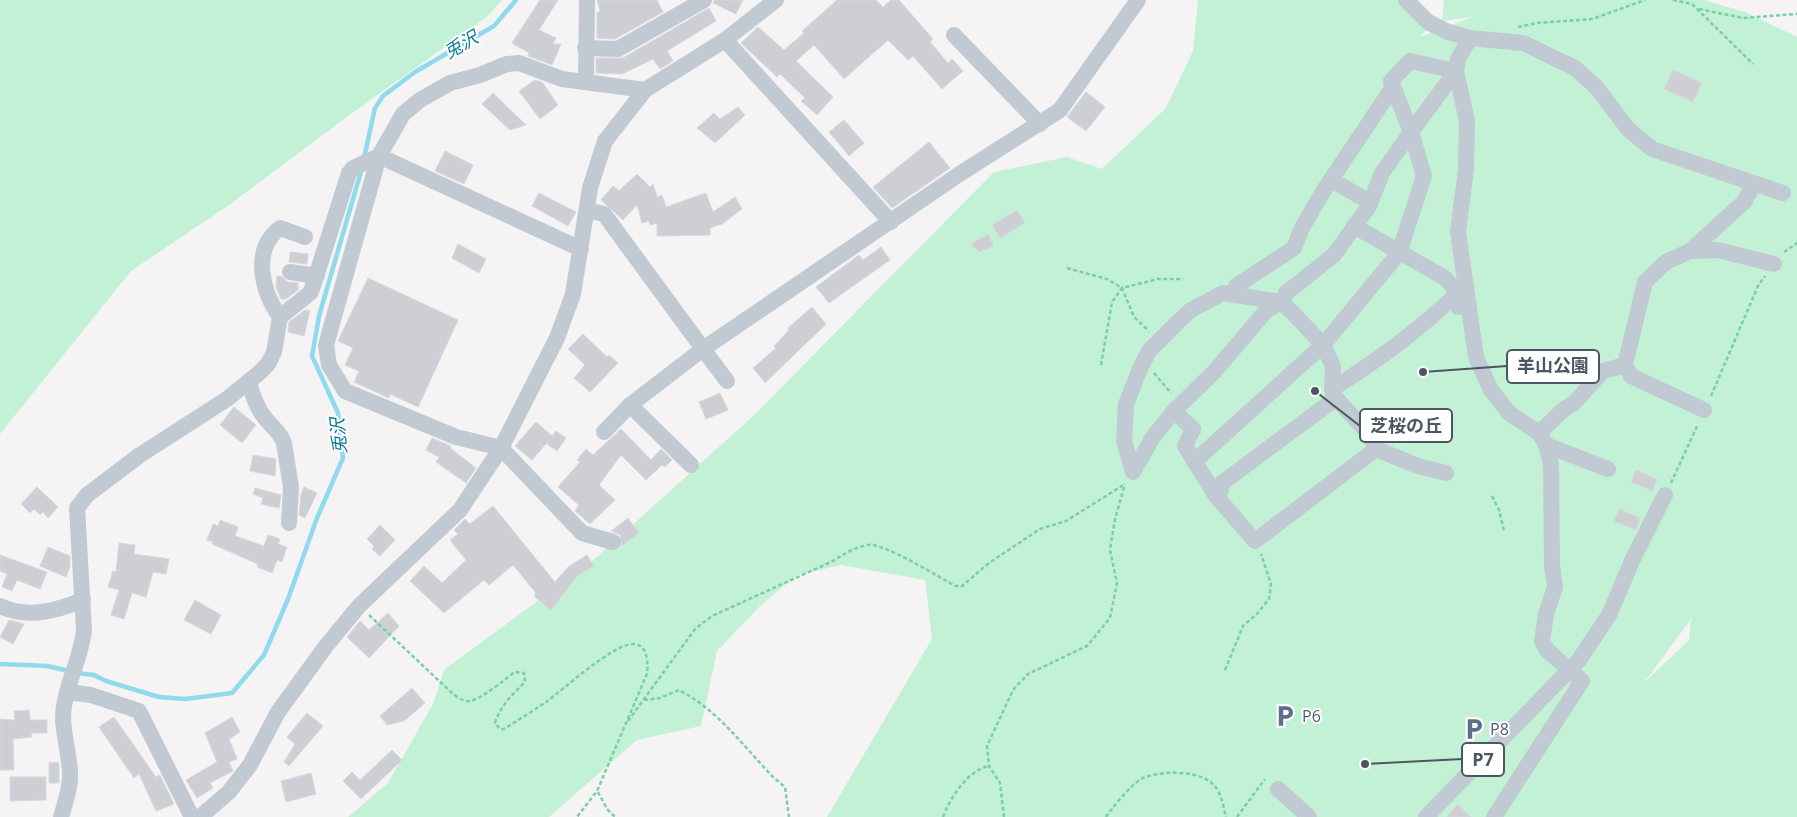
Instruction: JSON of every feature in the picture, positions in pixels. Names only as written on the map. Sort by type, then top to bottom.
[{"type":"street","points":[[586,82],[587,0]]},
{"type":"street","points":[[585,48],[618,49],[704,0]]},
{"type":"street","points":[[200,817],[229,792],[250,765],[278,712],[326,646],[359,606],[460,510],[501,448],[557,338],[574,294],[595,166],[605,141],[645,90],[725,40],[776,0]]},
{"type":"street","points":[[604,432],[630,405],[703,349],[961,173],[1060,110],[1138,0]]},
{"type":"street","points":[[1406,0],[1428,22],[1448,32],[1470,38],[1523,42],[1575,68],[1597,88],[1628,129],[1652,149],[1783,193]]},
{"type":"street","points":[[954,35],[1040,124]]},
{"type":"street","points":[[1470,38],[1458,59],[1456,70],[1467,121],[1466,169],[1458,232],[1476,357],[1491,390],[1509,413],[1543,440],[1608,469]]},
{"type":"street","points":[[725,40],[891,222]]},
{"type":"street","points":[[1194,462],[1323,345],[1399,253],[1424,176],[1412,132],[1391,81],[1410,61],[1456,70]]},
{"type":"street","points":[[613,542],[582,533],[501,448],[456,437],[345,391],[329,366],[326,345],[379,156],[403,114],[420,100],[450,83],[480,75],[507,64],[519,63],[562,79],[645,90]]},
{"type":"street","points":[[1129,478],[1153,437],[1178,407],[1214,372],[1266,311],[1281,302],[1286,293],[1334,254],[1370,202],[1382,173],[1456,70]]},
{"type":"street","points":[[1234,294],[1236,286],[1294,248],[1302,228],[1331,180],[1393,87]]},
{"type":"street","points":[[61,817],[67,798],[70,774],[63,718],[84,630],[76,516],[80,501],[140,455],[227,399],[268,364],[274,352],[280,318],[310,293],[349,173],[353,168],[379,156],[581,249]]},
{"type":"street","points":[[1331,180],[1370,202]]},
{"type":"street","points":[[1704,410],[1631,376],[1625,364],[1645,282],[1666,262],[1690,251],[1744,202],[1754,184]]},
{"type":"street","points":[[587,210],[604,214],[726,381]]},
{"type":"street","points":[[1354,226],[1445,278],[1458,293],[1460,314],[1471,328]]},
{"type":"street","points":[[280,318],[271,304],[261,269],[263,251],[274,233],[280,228],[305,237]]},
{"type":"street","points":[[1690,251],[1718,250],[1774,264]]},
{"type":"street","points":[[290,272],[317,276]]},
{"type":"street","points":[[1129,478],[1124,441],[1126,404],[1145,358],[1160,340],[1191,310],[1223,293],[1281,302],[1323,345],[1333,366],[1334,394],[1370,435],[1376,450],[1418,466],[1446,473]]},
{"type":"street","points":[[1216,496],[1221,490],[1222,483],[1422,326],[1458,293]]},
{"type":"street","points":[[1543,440],[1563,410],[1574,403],[1603,371],[1625,364]]},
{"type":"street","points":[[249,382],[264,417],[282,436],[284,443],[290,487],[289,523]]},
{"type":"street","points":[[630,405],[691,465]]},
{"type":"street","points":[[1178,407],[1193,429],[1185,446],[1194,462],[1216,496],[1256,541],[1376,450]]},
{"type":"street","points":[[1494,817],[1582,681],[1547,650],[1542,641],[1546,614],[1555,587],[1552,565],[1551,464],[1543,440]]},
{"type":"street","points":[[1426,817],[1579,660],[1609,615],[1632,561],[1665,495]]},
{"type":"street","points":[[0,606],[22,613],[42,612],[63,608],[83,600]]},
{"type":"street","points":[[70,687],[139,711],[192,817]]},
{"type":"street","points":[[1278,789],[1309,817]]},
{"type":"path","points":[[1508,29],[1537,23],[1592,19],[1645,0]]},
{"type":"path","points":[[1674,0],[1692,4],[1753,64]]},
{"type":"path","points":[[1698,9],[1743,18],[1797,14]]},
{"type":"path","points":[[1665,495],[1758,286],[1782,254],[1797,243]]},
{"type":"path","points":[[1067,268],[1107,279],[1122,288],[1134,318],[1160,340]]},
{"type":"path","points":[[1101,365],[1112,302],[1122,288],[1158,279],[1183,279]]},
{"type":"path","points":[[1145,358],[1159,382],[1178,407]]},
{"type":"path","points":[[624,726],[695,629],[712,616],[833,561],[852,550],[870,544],[885,548],[956,586],[962,586],[989,563],[1040,529],[1066,521],[1129,478]]},
{"type":"path","points":[[1004,817],[1000,783],[989,766],[987,746],[1013,690],[1034,670],[1087,646],[1110,618],[1117,583],[1110,550],[1115,519],[1129,478]]},
{"type":"path","points":[[1492,496],[1499,510],[1504,531]]},
{"type":"path","points":[[1225,670],[1243,626],[1257,614],[1269,599],[1271,584],[1256,541]]},
{"type":"path","points":[[359,606],[452,693],[463,700],[470,701],[477,698],[515,672],[524,673],[525,682],[503,705],[496,718],[494,723],[500,729],[504,729],[546,702],[612,652],[630,643],[638,644],[644,649],[649,662],[646,674],[598,791],[577,817]]},
{"type":"path","points":[[643,701],[660,698],[679,690],[697,699],[715,714],[774,778],[785,787],[789,817]]},
{"type":"path","points":[[943,817],[950,800],[980,767],[989,766]]},
{"type":"path","points":[[1106,817],[1111,809],[1142,778],[1183,772],[1206,779],[1218,789],[1226,817]]},
{"type":"path","points":[[1237,817],[1265,779]]},
{"type":"path","points":[[598,791],[607,809],[615,817]]},
{"type":"green space","points":[[0,0],[502,0],[487,17],[359,108],[229,205],[131,271],[0,434]]},
{"type":"green space","points":[[1198,0],[1398,0],[1426,30],[1420,37],[1472,17],[1442,21],[1444,0],[1704,0],[1745,12],[1797,37],[1797,817],[827,817],[932,639],[925,580],[841,565],[797,575],[760,606],[717,651],[701,726],[637,740],[549,817],[348,817],[388,783],[433,704],[444,670],[597,557],[752,417],[994,172],[1067,157],[1102,169],[1166,108],[1193,51]],"holes":[[[1691,619],[1689,640],[1646,681]]]},
{"type":"building","points":[[540,0],[558,0],[539,30],[556,38],[553,44],[561,44],[552,65],[528,56],[529,53],[512,43]]},
{"type":"building","points":[[597,0],[657,0],[663,12],[615,39],[597,38],[597,13],[600,11]]},
{"type":"building","points":[[714,0],[743,0],[736,14],[713,3]]},
{"type":"building","points":[[837,0],[876,0],[883,7],[891,0],[899,0],[933,39],[930,42],[948,63],[952,59],[963,71],[942,89],[913,56],[908,60],[888,40],[844,79],[814,45],[796,61],[833,97],[817,115],[801,101],[805,98],[780,74],[777,77],[741,43],[758,27],[784,50]]},
{"type":"building","points":[[709,8],[716,21],[667,51],[673,61],[660,69],[653,59],[622,74],[596,73],[596,58],[623,58]]},
{"type":"building","points":[[1673,70],[1702,83],[1693,102],[1664,89]]},
{"type":"building","points":[[535,80],[542,82],[558,105],[540,119],[519,91]]},
{"type":"building","points":[[1086,92],[1105,107],[1086,131],[1067,117]]},
{"type":"building","points":[[493,93],[526,125],[510,130],[482,104]]},
{"type":"building","points":[[738,107],[745,115],[715,143],[697,128],[714,113],[720,119]]},
{"type":"building","points":[[844,120],[864,143],[849,156],[829,132]]},
{"type":"building","points":[[929,142],[950,168],[892,208],[873,187]]},
{"type":"building","points":[[445,151],[473,165],[464,184],[435,171]]},
{"type":"building","points":[[637,174],[650,187],[653,184],[657,197],[662,195],[666,207],[706,193],[713,212],[735,197],[742,209],[722,224],[710,228],[710,235],[657,236],[657,223],[650,225],[649,221],[642,223],[637,205],[623,220],[601,200],[613,186],[619,191]]},
{"type":"building","points":[[539,193],[576,212],[568,226],[532,206]]},
{"type":"building","points":[[1017,210],[1025,223],[1000,238],[992,225]]},
{"type":"building","points":[[988,234],[994,246],[979,252],[971,244]]},
{"type":"building","points":[[458,244],[486,259],[479,273],[452,258]]},
{"type":"building","points":[[881,247],[890,260],[829,303],[816,287],[859,255],[863,260]]},
{"type":"building","points":[[290,252],[308,254],[307,264],[289,262]]},
{"type":"building","points":[[277,276],[281,276],[288,282],[298,283],[298,290],[286,299],[281,299],[276,287]]},
{"type":"building","points":[[368,278],[458,320],[418,407],[390,394],[389,398],[354,382],[359,371],[345,365],[353,348],[338,341]]},
{"type":"building","points":[[812,307],[826,324],[765,383],[753,368],[776,348],[774,346],[789,330],[788,328]]},
{"type":"building","points":[[305,310],[310,311],[304,336],[288,332],[289,322]]},
{"type":"building","points":[[583,334],[607,357],[609,355],[618,363],[590,392],[574,378],[585,365],[568,349]]},
{"type":"building","points":[[720,393],[728,410],[706,419],[699,402]]},
{"type":"building","points":[[234,407],[256,425],[242,443],[220,425]]},
{"type":"building","points":[[536,422],[552,436],[556,431],[566,438],[557,451],[547,444],[551,438],[532,460],[515,446]]},
{"type":"building","points":[[621,429],[651,460],[661,449],[672,460],[665,467],[662,465],[646,480],[621,455],[599,485],[615,500],[590,524],[575,511],[579,505],[558,487],[580,462],[577,460],[586,449],[593,455]]},
{"type":"building","points":[[432,438],[451,446],[450,448],[476,468],[466,483],[436,462],[439,457],[426,450]]},
{"type":"building","points":[[253,455],[276,459],[275,476],[250,471]]},
{"type":"building","points":[[1636,470],[1657,479],[1653,491],[1631,482]]},
{"type":"building","points":[[37,487],[58,507],[48,518],[43,512],[40,515],[34,509],[30,513],[21,504]]},
{"type":"building","points":[[304,487],[317,493],[305,518],[299,515],[301,494]]},
{"type":"building","points":[[255,488],[281,495],[279,508],[261,504],[263,498],[253,494]]},
{"type":"building","points":[[493,506],[555,582],[568,567],[587,555],[594,566],[578,575],[551,610],[534,596],[536,593],[513,565],[489,585],[484,580],[444,613],[410,581],[424,566],[442,583],[466,560],[450,540],[458,534],[454,530],[465,519],[470,524]]},
{"type":"building","points":[[1619,509],[1640,518],[1636,530],[1614,521]]},
{"type":"building","points":[[628,518],[639,533],[622,546],[620,535],[611,531]]},
{"type":"building","points":[[220,520],[238,527],[235,536],[264,546],[268,535],[280,539],[278,544],[287,547],[282,562],[277,560],[272,573],[257,567],[258,564],[212,544],[213,542],[207,540],[213,524],[218,526]]},
{"type":"building","points":[[380,525],[395,540],[380,556],[372,549],[374,546],[367,539]]},
{"type":"building","points":[[119,543],[135,545],[134,554],[169,559],[166,574],[153,572],[146,597],[132,593],[124,619],[111,615],[119,590],[108,587],[113,571],[116,572]]},
{"type":"building","points":[[48,547],[70,556],[70,567],[66,577],[40,566]]},
{"type":"building","points":[[0,555],[47,572],[40,589],[17,580],[12,591],[2,587],[7,574],[0,571]]},
{"type":"building","points":[[195,600],[221,615],[211,634],[184,620]]},
{"type":"building","points":[[388,613],[399,626],[369,658],[347,637],[360,621],[369,630]]},
{"type":"building","points":[[9,620],[24,624],[13,644],[0,637]]},
{"type":"building","points":[[412,688],[425,703],[404,721],[387,725],[380,716]]},
{"type":"building","points":[[29,710],[30,720],[47,720],[47,733],[31,733],[32,737],[13,739],[14,770],[0,770],[0,719],[15,720],[14,711]]},
{"type":"building","points":[[307,713],[323,726],[289,766],[284,762],[295,744],[287,737]]},
{"type":"building","points":[[114,717],[156,777],[160,775],[174,804],[156,811],[139,774],[134,778],[99,727]]},
{"type":"building","points":[[232,717],[240,732],[229,739],[237,759],[229,762],[233,771],[210,783],[213,788],[197,798],[186,780],[217,762],[205,733]]},
{"type":"building","points":[[392,750],[402,760],[361,799],[343,781],[352,772],[360,780]]},
{"type":"building","points":[[49,762],[59,763],[59,783],[49,783]]},
{"type":"building","points":[[311,773],[316,794],[286,802],[281,781]]},
{"type":"building","points":[[10,777],[46,777],[46,800],[10,801]]},
{"type":"building","points":[[1458,804],[1471,817],[1447,817]]},
{"type":"waterway","name":"兎沢","points":[[364,158],[375,108],[383,96],[415,72],[494,26],[516,0]]},
{"type":"waterway","name":"兎沢","points":[[77,673],[94,675],[106,681],[159,697],[185,699],[232,693],[264,655],[288,599],[317,518],[343,458],[338,413],[312,356],[319,316],[362,168]]},
{"type":"waterway","name":"兎沢","points":[[0,664],[47,666],[69,671]]},
{"type":"place","name":"羊山公園","points":[[1423,372]]},
{"type":"place","name":"芝桜の丘","points":[[1315,391]]},
{"type":"place","name":"P6","points":[[1285,716]]},
{"type":"place","name":"P8","points":[[1474,729]]},
{"type":"place","name":"P7","points":[[1365,764]]}]
